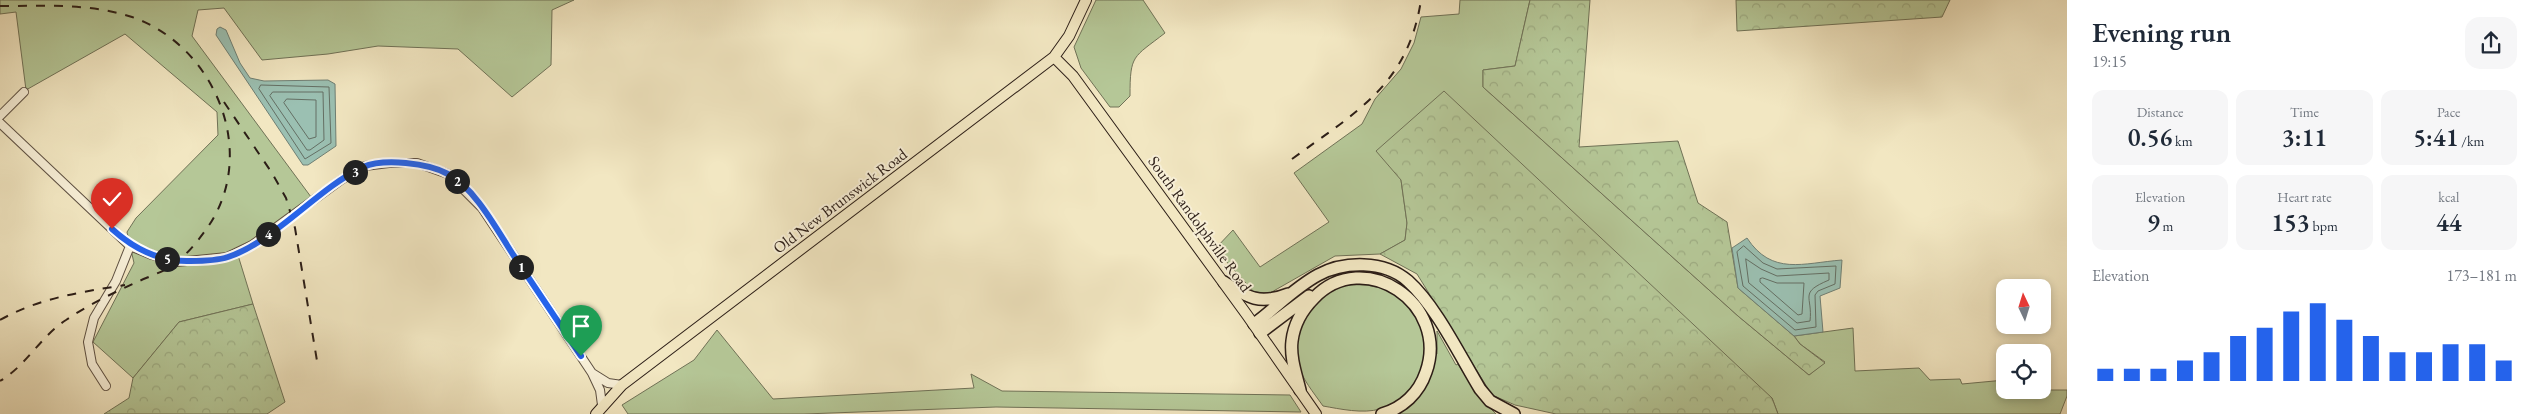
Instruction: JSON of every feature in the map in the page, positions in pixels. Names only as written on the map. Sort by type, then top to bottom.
[{"type":"highway","points":[[1224,282],[1243,295],[1256,299],[1274,299],[1292,292],[1317,276],[1342,267],[1368,265],[1396,274],[1408,280],[1429,304],[1480,389],[1490,401],[1514,414]]},
{"type":"highway","points":[[1257,329],[1322,289],[1343,280],[1357,278],[1382,282],[1406,296],[1419,310],[1425,320],[1430,335],[1431,351],[1423,381],[1409,400],[1382,414]]},
{"type":"highway","points":[[1300,390],[1292,353],[1294,331],[1300,315],[1322,289]]},
{"type":"highway","points":[[1257,329],[1292,292]]},
{"type":"main road","name":"Old New Brunswick Road","points":[[596,414],[622,384],[1054,57],[1069,36],[1086,0]]},
{"type":"main road","name":"South Randolphville Road","points":[[1054,57],[1073,76],[1224,282],[1316,414]]},
{"type":"street","points":[[0,116],[24,92]]},
{"type":"street","points":[[0,123],[130,246],[152,255],[178,262],[227,257],[252,245],[340,180],[365,166],[389,163],[417,164],[448,174],[482,208],[592,373],[600,390],[602,405]]},
{"type":"street","points":[[106,386],[92,364],[88,342],[94,318],[116,280],[130,246]]},
{"type":"street","points":[[592,373],[608,384],[622,384]]},
{"type":"green space","points":[[0,0],[574,0],[552,10],[551,65],[512,97],[458,49],[378,46],[328,54],[262,60],[224,8],[198,10],[192,36],[314,201],[237,252],[253,304],[179,322],[133,378],[93,342],[134,263],[127,232],[136,218],[218,135],[217,112],[125,34],[26,90],[16,12],[0,14]]},
{"type":"green space","points":[[1096,0],[1143,0],[1165,33],[1146,47],[1136,58],[1131,72],[1130,96],[1119,107],[1110,107],[1081,68],[1074,47]]},
{"type":"green space","points":[[1460,0],[1530,0],[1515,66],[1483,70],[1483,87],[1738,316],[1809,375],[1825,362],[1800,344],[1794,336],[1853,328],[1855,371],[1919,368],[1930,380],[1960,379],[1962,384],[1996,381],[1996,399],[2051,399],[2051,390],[2067,390],[2067,396],[2060,414],[1778,414],[1772,398],[1401,180],[1407,223],[1405,240],[1380,254],[1335,256],[1270,293],[1254,292],[1215,249],[1233,230],[1260,267],[1329,222],[1294,173],[1362,124],[1375,99],[1401,69],[1414,43],[1421,17],[1459,14]]},
{"type":"green space","points":[[1530,0],[1590,0],[1579,147],[1678,141],[1698,203],[1727,222],[1738,288],[1794,336],[1800,344],[1825,363],[1809,375],[1738,316],[1483,87],[1483,70],[1515,66]]},
{"type":"green space","points":[[1736,0],[1950,0],[1942,17],[1737,31]]},
{"type":"green space","points":[[1444,91],[1772,398],[1778,414],[1556,414],[1515,405],[1492,395],[1417,274],[1380,254],[1405,240],[1407,223],[1401,180],[1376,151]]},
{"type":"green space","points":[[1367,285],[1389,290],[1400,296],[1413,309],[1421,325],[1425,342],[1424,359],[1419,375],[1410,390],[1397,401],[1380,409],[1359,411],[1323,406],[1308,385],[1298,363],[1297,340],[1300,328],[1312,308],[1329,292],[1343,286]]},
{"type":"green space","points":[[253,304],[285,402],[267,414],[104,414],[129,398],[133,378],[179,322]]},
{"type":"green space","points":[[717,330],[773,399],[974,388],[971,374],[1002,391],[1290,395],[1301,412],[996,407],[804,414],[628,414],[622,405],[694,360]]},
{"type":"green space","points":[[1437,331],[1456,365],[1458,364],[1479,397],[1496,414],[1394,414],[1401,411],[1434,354],[1437,354]]},
{"type":"water","points":[[220,27],[226,30],[240,63],[250,78],[264,81],[328,80],[335,84],[336,146],[308,165],[303,165],[216,35],[217,29]]},
{"type":"water","points":[[1747,238],[1767,258],[1778,262],[1801,264],[1842,260],[1840,288],[1820,296],[1823,332],[1794,336],[1738,288],[1732,248]]},
{"type":"railway","points":[[1292,159],[1358,110],[1376,94],[1404,54],[1414,29],[1421,0]]},
{"type":"railway","points":[[0,6],[66,6],[99,9],[132,17],[162,31],[187,52],[207,78],[221,107],[229,138],[229,170],[221,201],[205,231],[181,259],[168,268],[128,286],[66,320],[49,334],[18,367],[0,381]]},
{"type":"railway","points":[[224,102],[272,173],[286,198],[295,228],[318,367]]},
{"type":"railway","points":[[0,320],[15,312],[45,301],[76,293],[125,285]]},
{"type":"route","points":[[112,229],[130,246],[152,255],[178,262],[227,257],[252,245],[340,180],[365,166],[389,163],[417,164],[448,174],[482,208],[581,356]]}]
